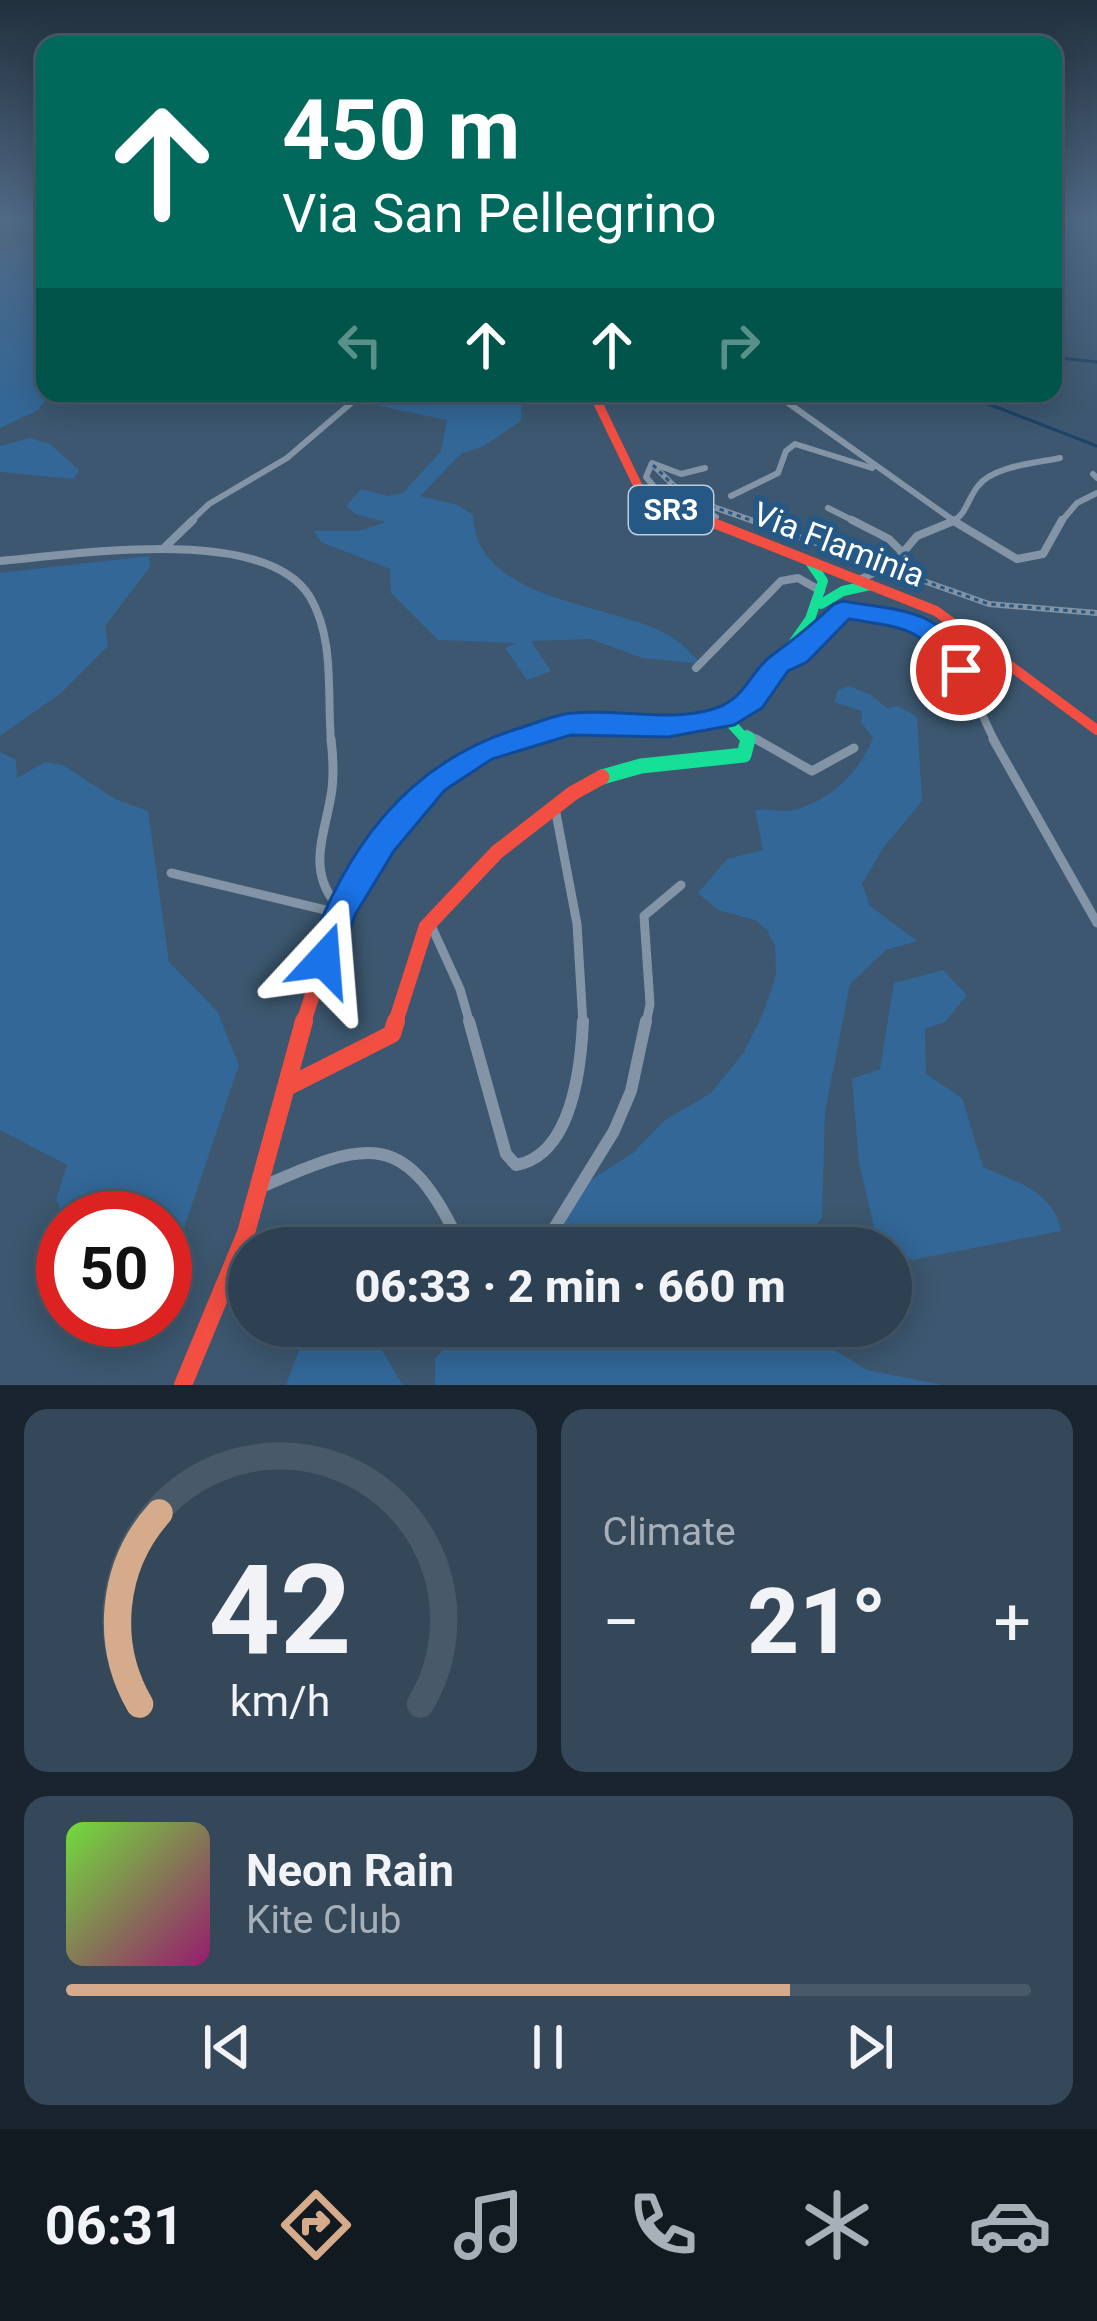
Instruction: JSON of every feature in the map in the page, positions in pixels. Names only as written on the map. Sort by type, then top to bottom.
[{"type":"main road","name":"Via Flaminia","points":[[596,402],[639,488],[675,512],[843,572],[942,615],[1097,730]]},
{"type":"main road","points":[[808,559],[822,578],[825,598]]},
{"type":"main road","points":[[183,1385],[228,1291],[339,911],[369,860],[411,805],[444,773],[482,751],[571,724],[668,726],[724,717],[752,700],[843,572]]},
{"type":"main road","points":[[825,598],[867,582]]},
{"type":"main road","points":[[286,1087],[392,1034],[430,922],[497,852],[589,783],[620,771],[742,757],[750,744],[724,717]]},
{"type":"street","points":[[163,550],[206,507],[286,458],[352,402]]},
{"type":"street","points":[[788,402],[955,522],[1015,558],[1028,560],[1046,551],[1070,509],[1097,493]]},
{"type":"street","points":[[731,496],[779,472],[786,451],[795,444],[880,470]]},
{"type":"street","points":[[867,582],[919,535],[955,522],[965,513],[971,492],[980,482],[1013,468],[1060,458]]},
{"type":"street","points":[[705,468],[681,474],[657,463],[649,465],[647,479],[675,512],[706,512],[716,518]]},
{"type":"street","points":[[828,508],[889,539],[903,553]]},
{"type":"street","points":[[0,561],[163,550],[260,562],[295,579],[311,599],[327,661],[333,772],[317,872],[324,892],[339,911]]},
{"type":"street","points":[[696,668],[782,580],[802,579],[825,598]]},
{"type":"street","points":[[779,664],[797,655],[836,613],[849,609],[909,622],[941,637],[1015,784],[1097,923]]},
{"type":"street","points":[[740,731],[812,771],[854,748]]},
{"type":"street","points":[[430,922],[460,989],[506,1154],[516,1165],[532,1162],[559,1131],[587,1016],[582,945],[554,807]]},
{"type":"street","points":[[171,873],[339,911]]},
{"type":"street","points":[[554,1227],[628,1101],[650,1012],[644,916],[681,885]]},
{"type":"street","points":[[257,1189],[335,1158],[375,1152],[399,1155],[416,1166],[437,1192],[453,1227]]},
{"type":"shaded area","points":[[0,284],[36,284],[36,402],[44,402],[38,410],[0,428]]},
{"type":"shaded area","points":[[383,402],[522,402],[521,421],[482,447],[462,453],[420,496],[458,505],[473,515],[480,544],[496,566],[520,582],[667,634],[702,664],[642,658],[591,639],[531,641],[551,671],[527,680],[505,648],[517,643],[438,640],[391,593],[390,569],[321,542],[314,531],[359,531],[386,522],[355,514],[346,506],[361,489],[388,496],[403,493],[441,451],[447,420],[380,406]]},
{"type":"shaded area","points":[[30,438],[50,444],[79,470],[74,479],[0,472],[0,446]]},
{"type":"shaded area","points":[[149,556],[150,567],[105,626],[108,646],[60,694],[0,736],[0,573]]},
{"type":"shaded area","points":[[849,686],[887,708],[898,706],[917,717],[922,801],[883,848],[862,884],[870,906],[917,941],[886,950],[850,984],[825,1112],[822,1218],[814,1227],[559,1227],[589,1181],[633,1153],[665,1120],[711,1093],[744,1052],[776,975],[775,946],[755,920],[718,910],[698,893],[727,859],[763,850],[755,810],[790,811],[809,805],[843,783],[860,763],[873,738],[861,722],[862,711],[834,702],[838,690]]},
{"type":"shaded area","points":[[0,752],[16,760],[17,778],[45,762],[63,765],[115,799],[148,811],[169,962],[217,1011],[239,1065],[192,1205],[192,1191],[59,1191],[67,1165],[0,1130]]},
{"type":"shaded area","points":[[943,970],[967,995],[945,1022],[925,1029],[926,1074],[962,1098],[983,1167],[1042,1197],[1061,1231],[912,1260],[912,1227],[874,1227],[859,1163],[852,1079],[880,1069],[894,983]]},
{"type":"shaded area","points":[[300,1347],[380,1347],[403,1385],[286,1385]]},
{"type":"shaded area","points":[[446,1347],[829,1347],[867,1370],[943,1385],[435,1385],[435,1359]]},
{"type":"waterway","points":[[1062,358],[1097,362]]},
{"type":"waterway","points":[[983,402],[1097,446]]},
{"type":"railway","points":[[653,465],[674,486],[705,504],[989,604],[1097,613]]},
{"type":"traffic: fast","points":[[755,698],[810,619],[823,581],[810,562]]},
{"type":"traffic: fast","points":[[821,604],[843,591],[870,585]]},
{"type":"traffic: fast","points":[[602,777],[641,766],[744,755],[749,740],[725,717]]},
{"type":"traffic: slow","points":[[366,869],[408,810],[461,764],[491,747],[558,725],[699,723],[737,710],[755,698]]},
{"type":"traffic: jam","points":[[597,402],[638,486],[650,498],[936,611],[1097,730]]},
{"type":"traffic: jam","points":[[287,1087],[392,1034],[426,927],[497,852],[573,793],[602,777]]},
{"type":"traffic: jam","points":[[183,1385],[246,1233],[325,956],[366,869]]},
{"type":"route","points":[[324,960],[340,909],[383,841],[434,782],[482,751],[571,724],[668,726],[724,717],[752,700],[779,664],[797,655],[843,610],[899,619],[932,632],[947,643],[961,670]]}]
